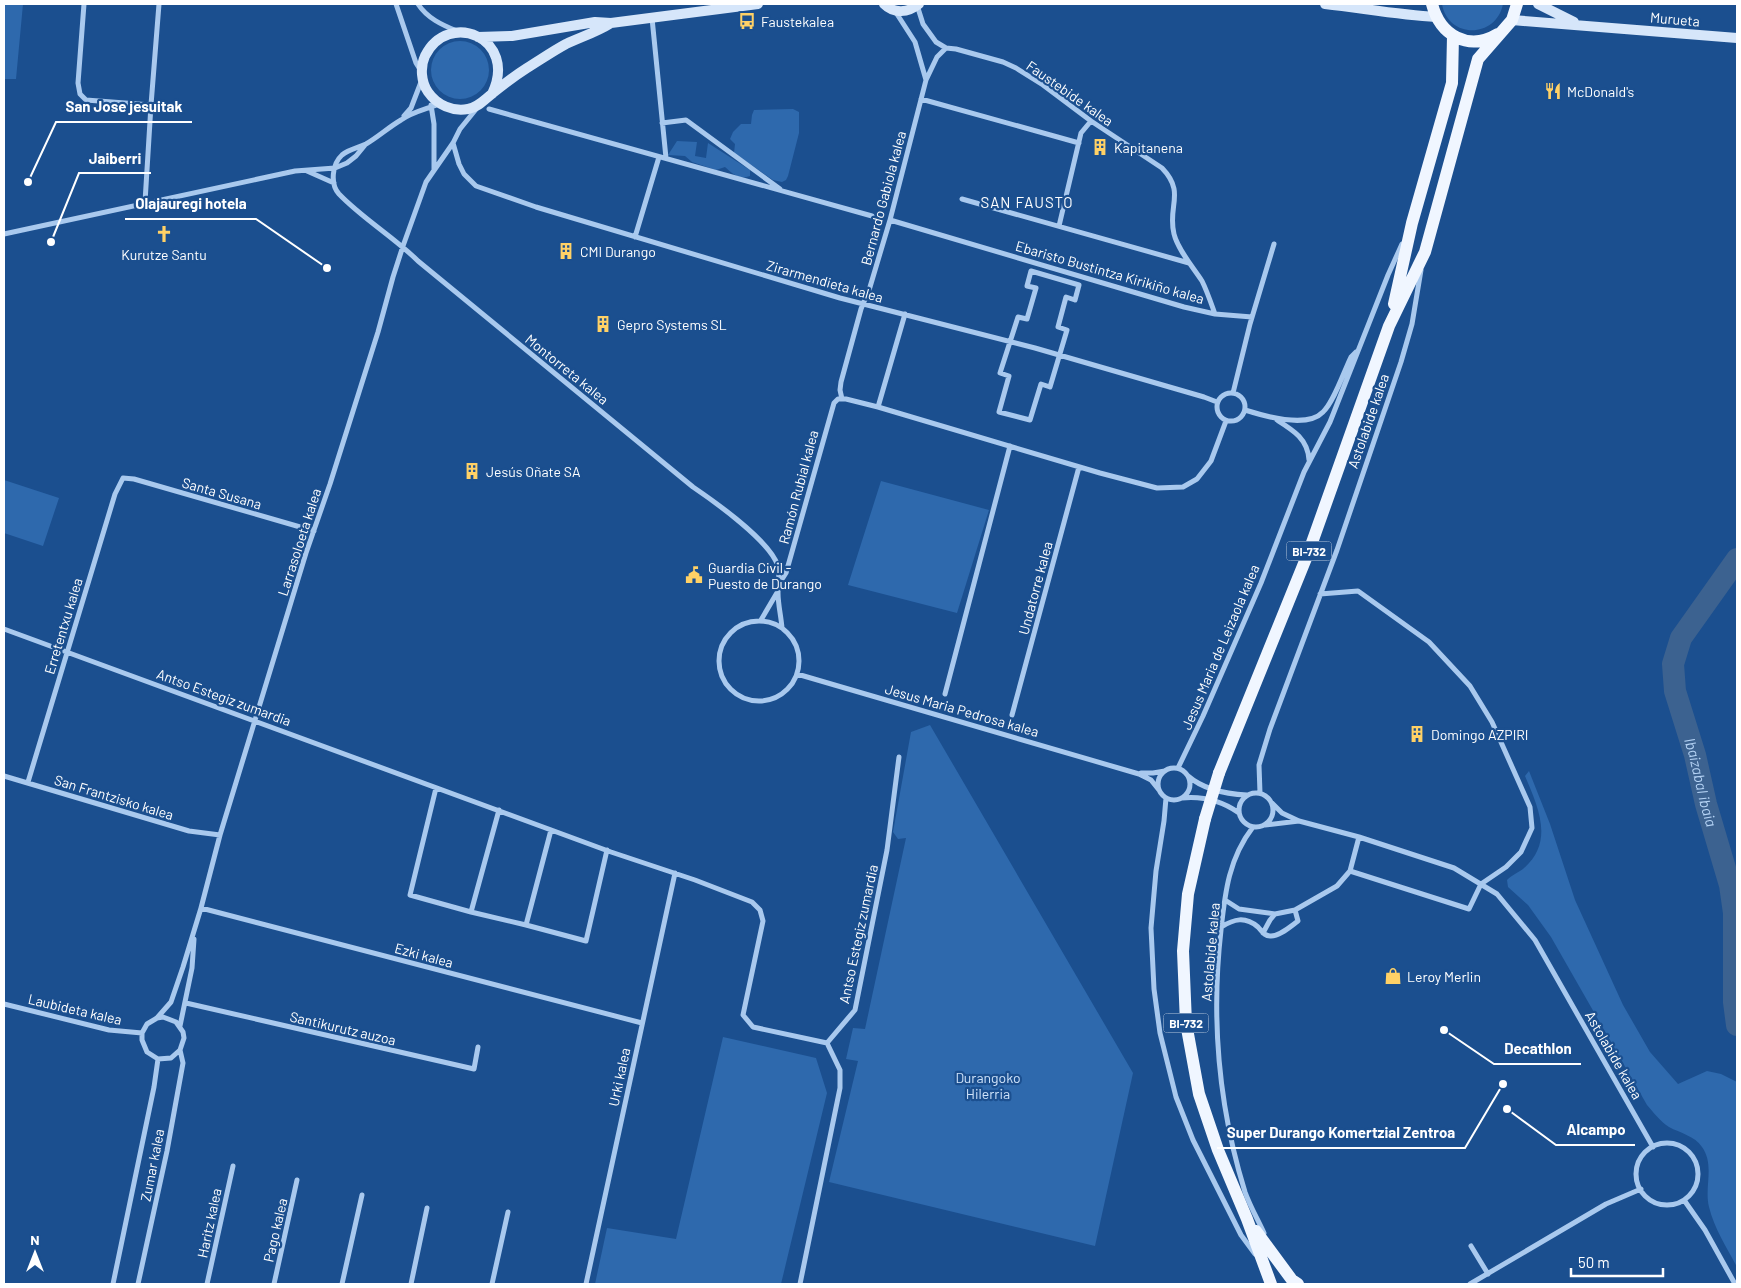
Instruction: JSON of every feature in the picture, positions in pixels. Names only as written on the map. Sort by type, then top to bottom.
[{"type":"main road","points":[[478,37],[489,45],[496,56],[499,69],[498,82],[484,107],[458,110],[436,105],[422,75],[429,48],[437,40],[448,34],[460,32],[478,37],[512,36],[595,22],[611,23],[758,4]]},
{"type":"main road","points":[[884,4],[895,10],[903,11],[918,5]]},
{"type":"main road","points":[[1325,4],[1436,17]]},
{"type":"main road","points":[[1360,7],[1371,4]]},
{"type":"main road","points":[[1432,4],[1436,17],[1443,28],[1453,36]]},
{"type":"main road","name":"BI-732","points":[[1271,1284],[1247,1219],[1218,1150],[1199,1094],[1186,1022],[1183,951],[1188,894],[1205,818],[1219,773],[1309,551],[1390,326],[1425,252],[1478,59],[1512,20],[1517,4]]},
{"type":"main road","name":"Murueta","points":[[1538,4],[1580,25]]},
{"type":"main road","name":"Murueta","points":[[1512,20],[1737,38]]},
{"type":"main road","points":[[492,94],[526,68],[565,45],[611,23]]},
{"type":"main road","name":"BI-732","points":[[1390,326],[1412,223],[1452,83],[1453,36],[1470,42],[1488,40],[1504,30]]},
{"type":"main road","name":"BI-732","points":[[1247,1219],[1292,1280],[1298,1284]]},
{"type":"street","points":[[84,4],[78,83],[80,94],[86,100],[151,104]]},
{"type":"street","points":[[146,202],[159,4]]},
{"type":"street","points":[[396,4],[416,63],[422,75],[411,108],[402,119]]},
{"type":"street","points":[[418,4],[429,17],[443,26],[460,32]]},
{"type":"street","points":[[918,5],[923,24],[928,32],[936,42],[946,48]]},
{"type":"street","points":[[895,10],[915,42],[926,80]]},
{"type":"street","points":[[652,18],[666,158]]},
{"type":"street","name":"Bernardo Gabiola kalea","points":[[863,303],[890,220],[926,80],[937,57],[946,48]]},
{"type":"street","name":"Faustebide kalea","points":[[946,48],[1002,62],[1016,68],[1162,168],[1171,178],[1175,189],[1172,219],[1174,235],[1190,263]]},
{"type":"street","points":[[921,99],[1079,143]]},
{"type":"street","points":[[304,171],[334,183],[335,168],[342,156],[354,148],[365,144],[402,119],[436,105],[434,170]]},
{"type":"street","points":[[484,107],[872,216]]},
{"type":"street","name":"Larrasoloeta kalea","points":[[196,926],[220,834],[378,332],[392,277],[426,182],[453,143],[460,129],[484,107]]},
{"type":"street","points":[[662,123],[686,120],[783,191]]},
{"type":"street","points":[[1059,226],[1081,133],[1091,121]]},
{"type":"street","name":"Zirarmendieta kalea","points":[[453,143],[464,174],[476,186],[536,207],[840,298],[1059,355],[1217,402]]},
{"type":"street","points":[[4,234],[295,171],[335,168],[347,163],[356,156],[365,144]]},
{"type":"street","points":[[635,237],[659,157]]},
{"type":"street","name":"Montorreta kalea","points":[[334,183],[338,193],[383,232],[403,246],[418,261],[693,487],[752,533],[778,566],[780,584],[761,620]]},
{"type":"street","points":[[962,199],[1190,263]]},
{"type":"street","name":"Ebaristo Bustintza Kirikiño kalea","points":[[890,220],[1215,314]]},
{"type":"street","points":[[1245,410],[1277,419],[1311,419],[1323,413],[1351,357],[1358,350],[1388,275],[1412,223]]},
{"type":"street","points":[[1233,393],[1252,316],[1274,244]]},
{"type":"street","name":"Astolabide kalea","points":[[1260,793],[1259,765],[1270,729],[1337,550],[1401,362],[1412,324],[1425,252]]},
{"type":"street","name":"Ebaristo Bustintza Kirikiño kalea","points":[[1190,263],[1202,281],[1215,314]]},
{"type":"street","points":[[1031,272],[1079,285],[1075,300],[1066,297],[1058,327],[1067,330],[1059,355],[1050,387],[1041,384],[1030,420],[999,412],[1009,376],[1000,373],[1018,316],[1026,319],[1036,288],[1027,286],[1031,272]]},
{"type":"street","points":[[863,303],[841,382],[840,390],[844,399],[878,407],[1079,467],[1157,488],[1183,487],[1197,479],[1211,461],[1226,420]]},
{"type":"street","points":[[878,407],[905,314]]},
{"type":"street","points":[[1215,314],[1252,316]]},
{"type":"street","name":"Jesus Maria de Leizaola kalea","points":[[1178,768],[1203,716],[1261,583],[1279,534],[1309,462],[1330,422],[1358,350]]},
{"type":"street","points":[[1233,393],[1242,399],[1245,410],[1238,420],[1232,421],[1220,416],[1217,410],[1217,402],[1223,395],[1233,393]]},
{"type":"street","name":"Ramón Rubial kalea","points":[[780,584],[786,573],[834,403],[838,399],[844,399]]},
{"type":"street","points":[[1277,419],[1298,434],[1304,441],[1309,462]]},
{"type":"street","points":[[945,694],[1010,446]]},
{"type":"street","name":"Undatorre kalea","points":[[1012,715],[1079,467]]},
{"type":"street","name":"Santa Susana","points":[[123,478],[134,478],[314,531]]},
{"type":"street","name":"Erretentxu kalea","points":[[28,782],[115,494],[123,478]]},
{"type":"street","name":"Montorreta kalea","points":[[778,591],[782,628]]},
{"type":"street","points":[[1320,594],[1358,591],[1429,642],[1470,686],[1492,722],[1530,808],[1532,828],[1521,852],[1506,866],[1481,884],[1469,909],[1350,871]]},
{"type":"street","points":[[761,620],[772,622],[782,628],[792,637],[798,648],[800,661],[797,674],[791,685],[782,694],[758,701],[745,699],[734,693],[725,683],[720,672],[718,659],[721,647],[727,636],[736,627],[748,622],[761,620]]},
{"type":"street","name":"Antso Estegiz zumardia","points":[[4,629],[752,902],[760,910],[763,922],[743,1015],[753,1027],[827,1043],[855,1010],[887,850],[899,757]]},
{"type":"street","name":"Jesus Maria Pedrosa kalea","points":[[797,674],[1121,768]]},
{"type":"street","points":[[1121,768],[1147,773],[1178,768],[1198,784],[1230,794],[1260,793],[1269,798],[1272,803],[1273,814],[1268,823],[1263,826],[1253,827],[1244,822],[1239,813],[1221,803],[1197,796],[1171,800],[1166,798],[1155,783],[1144,776],[1121,768]]},
{"type":"street","points":[[1159,790],[1159,779],[1166,770]]},
{"type":"street","points":[[1182,798],[1190,785],[1187,774]]},
{"type":"street","name":"San Frantzisko kalea","points":[[4,776],[189,831],[220,834]]},
{"type":"street","points":[[436,788],[410,895],[586,940],[607,850]]},
{"type":"street","points":[[1239,813],[1240,803],[1248,794]]},
{"type":"street","points":[[1166,798],[1156,871],[1151,928],[1154,988],[1160,1033],[1176,1097],[1193,1140],[1241,1235],[1263,1266]]},
{"type":"street","name":"Astolabide kalea","points":[[1272,803],[1282,813],[1299,821],[1359,837],[1454,868],[1497,894],[1535,940],[1653,1147]]},
{"type":"street","points":[[471,912],[498,810]]},
{"type":"street","name":"Astolabide kalea","points":[[1263,826],[1299,821]]},
{"type":"street","name":"Astolabide kalea","points":[[1253,827],[1233,860],[1225,900],[1221,927],[1216,1015],[1220,1070],[1230,1136],[1246,1193],[1274,1256]]},
{"type":"street","points":[[526,925],[551,830]]},
{"type":"street","points":[[1225,900],[1239,909],[1275,914],[1295,910],[1337,886],[1350,871],[1359,837]]},
{"type":"street","name":"Urki kalea","points":[[586,1284],[675,874]]},
{"type":"street","name":"Ezki kalea","points":[[201,908],[642,1023]]},
{"type":"street","points":[[1221,927],[1232,920],[1239,920],[1254,925],[1270,937],[1277,935],[1298,921],[1295,910]]},
{"type":"street","points":[[1263,933],[1275,914]]},
{"type":"street","points":[[180,1026],[192,968],[196,926]]},
{"type":"street","points":[[157,1018],[170,1018],[180,1026],[184,1038],[180,1050],[171,1058],[158,1059],[147,1052],[142,1040],[142,1033],[147,1024],[157,1018],[170,1002],[196,926]]},
{"type":"street","name":"Laubideta kalea","points":[[4,1004],[108,1030],[142,1033]]},
{"type":"street","name":"Santikurutz auzoa","points":[[186,1004],[474,1069],[478,1047]]},
{"type":"street","points":[[800,1284],[840,1088],[840,1070],[827,1043]]},
{"type":"street","name":"Zumar kalea","points":[[138,1284],[167,1151],[183,1062],[180,1050]]},
{"type":"street","points":[[113,1284],[154,1087],[158,1059]]},
{"type":"street","points":[[1663,1144],[1674,1144],[1691,1154],[1696,1163],[1697,1184],[1692,1193],[1684,1200],[1665,1205],[1647,1197],[1641,1190],[1637,1180],[1637,1170],[1645,1152],[1653,1147],[1663,1144]]},
{"type":"street","name":"Haritz kalea","points":[[207,1284],[233,1166]]},
{"type":"street","name":"Pago kalea","points":[[274,1284],[297,1180]]},
{"type":"street","points":[[1470,1284],[1606,1204],[1641,1190]]},
{"type":"street","points":[[342,1284],[362,1195]]},
{"type":"street","points":[[1684,1200],[1705,1230],[1735,1284]]},
{"type":"street","points":[[411,1284],[427,1208]]},
{"type":"street","points":[[492,1284],[508,1212]]},
{"type":"street","points":[[1471,1246],[1488,1274]]},
{"type":"green space","points":[[4,4],[23,4],[16,79],[4,79]]},
{"type":"green space","points":[[1442,4],[1503,4],[1499,15],[1491,24],[1482,29],[1472,30],[1462,29],[1453,24],[1446,15]]},
{"type":"green space","points":[[460,41],[471,43],[484,54],[489,70],[487,81],[476,94],[460,99],[449,97],[436,86],[431,70],[433,59],[444,46]]},
{"type":"green space","points":[[793,109],[799,112],[799,133],[788,176],[782,182],[773,180],[734,153],[735,144],[730,139],[733,132],[741,124],[751,124],[754,110]]},
{"type":"green space","points":[[677,141],[697,142],[695,156],[706,158],[708,143],[750,170],[750,176],[739,177],[725,167],[716,170],[692,162],[685,156],[668,155]]},
{"type":"green space","points":[[4,480],[59,498],[43,546],[4,533]]},
{"type":"green space","points":[[881,481],[989,510],[957,613],[848,585]]},
{"type":"green space","name":"Durangoko Hilerria","points":[[930,725],[1133,1073],[1095,1246],[829,1182],[858,1061],[846,1059],[853,1028],[865,1029],[906,838],[898,839],[893,832],[911,732]]},
{"type":"green space","points":[[1529,771],[1550,824],[1575,900],[1623,1005],[1650,1052],[1678,1084],[1707,1071],[1721,1074],[1737,1082],[1737,1267],[1711,1215],[1708,1199],[1708,1161],[1702,1147],[1691,1137],[1666,1125],[1647,1105],[1551,937],[1528,905],[1508,887],[1507,880],[1533,859],[1539,847],[1541,836],[1539,812],[1525,776]]},
{"type":"green space","points":[[723,1037],[816,1058],[827,1093],[781,1284],[595,1284],[607,1228],[676,1239]]},
{"type":"waterway","name":"Ibaizabal ibaia","points":[[1737,559],[1681,638],[1673,664],[1675,691],[1695,755],[1706,804],[1730,885],[1734,913],[1734,1002],[1737,1025]]},
{"type":"place","name":"Faustekalea","points":[[747,21]]},
{"type":"place","name":"McDonald's","points":[[1553,91]]},
{"type":"place","name":"Kapitanena","points":[[1100,147]]},
{"type":"place","name":"San Jose jesuitak","points":[[28,182]]},
{"type":"place","name":"Kurutze Santu","points":[[164,234]]},
{"type":"place","name":"Jaiberri","points":[[51,242]]},
{"type":"place","name":"CMI Durango","points":[[566,251]]},
{"type":"place","name":"Olajauregi hotela","points":[[327,268]]},
{"type":"place","name":"Gepro Systems SL","points":[[603,324]]},
{"type":"place","name":"Jesús Oñate SA","points":[[472,471]]},
{"type":"place","name":"Guardia Civil - Puesto de Durango","points":[[694,575]]},
{"type":"place","name":"Domingo AZPIRI","points":[[1417,734]]},
{"type":"place","name":"Leroy Merlin","points":[[1393,976]]},
{"type":"place","name":"Decathlon","points":[[1444,1030]]},
{"type":"place","name":"Super Durango Komertzial Zentroa","points":[[1503,1084]]},
{"type":"place","name":"Alcampo","points":[[1507,1109]]},
{"type":"district","name":"SAN FAUSTO","points":[[1027,202]]}]
